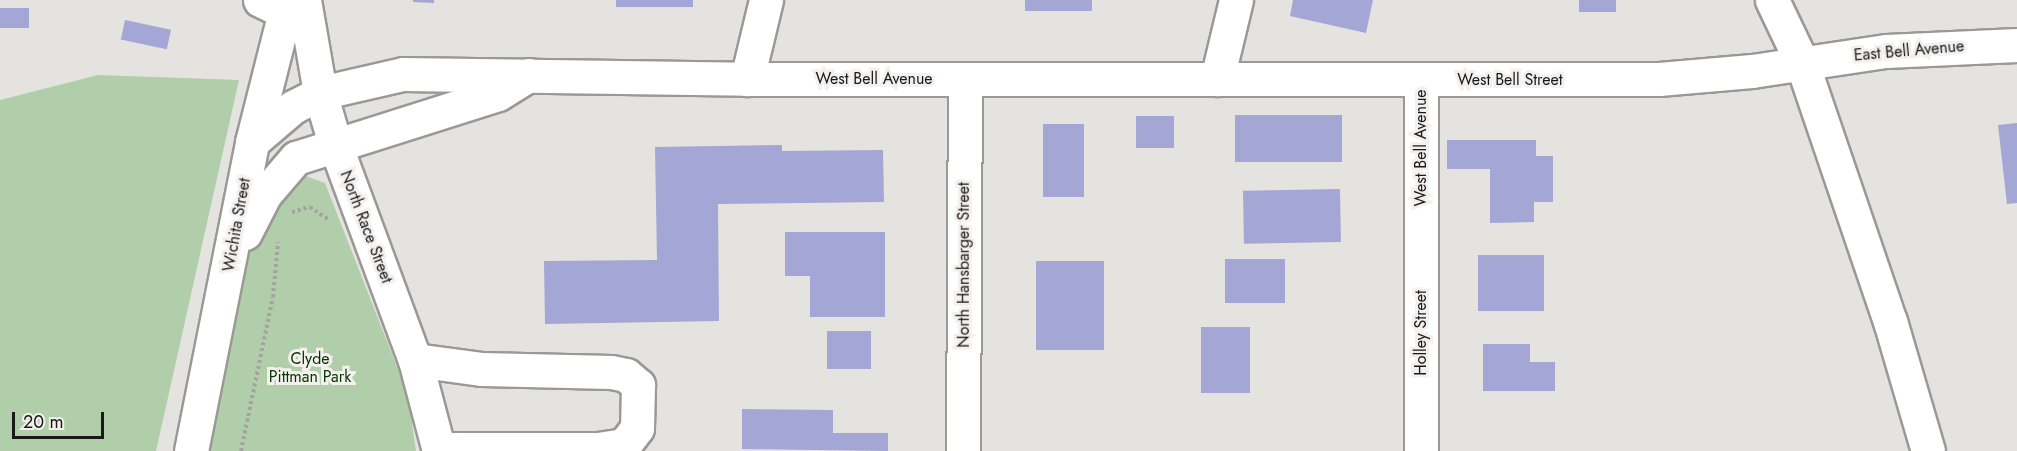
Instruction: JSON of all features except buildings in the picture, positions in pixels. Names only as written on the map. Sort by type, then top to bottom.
[{"type":"street","points":[[747,79],[765,0]]},
{"type":"street","points":[[1217,80],[1236,0]]},
{"type":"street","points":[[1772,0],[1802,63],[1890,321],[1928,451]]},
{"type":"street","name":"North Race Street","points":[[284,3],[320,93],[336,147],[415,360],[439,450]]},
{"type":"street","name":"Wichita Street","points":[[191,451],[231,260],[252,142],[284,3]]},
{"type":"street","name":"East Bell Avenue","points":[[1802,63],[1886,51],[2017,45]]},
{"type":"street","name":"West Bell Street","points":[[1217,80],[1659,79],[1802,63]]},
{"type":"street","points":[[231,260],[265,194],[296,158],[498,94],[532,73]]},
{"type":"street","name":"West Bell Avenue","points":[[252,142],[293,107],[320,93],[403,74],[532,73],[747,79],[1217,80]]},
{"type":"street","name":"North Hansbarger Street","points":[[963,451],[965,79]]},
{"type":"street","name":"West Bell Avenue","points":[[1421,81],[1421,215]]},
{"type":"street","name":"Holley Street","points":[[1421,215],[1421,451]]},
{"type":"street","points":[[415,360],[482,369],[611,372],[626,375],[638,385],[637,428],[624,445],[599,449],[439,450]]},
{"type":"path","points":[[285,222],[289,213],[310,207],[329,220],[333,230]]},
{"type":"path","points":[[241,451],[273,297],[282,231]]},
{"type":"green space","points":[[98,75],[239,80],[156,451],[0,451],[0,100]]},
{"type":"green space","name":"Clyde Pittman Park","points":[[303,175],[325,183],[408,395],[416,451],[210,451],[251,246],[288,185]]}]
